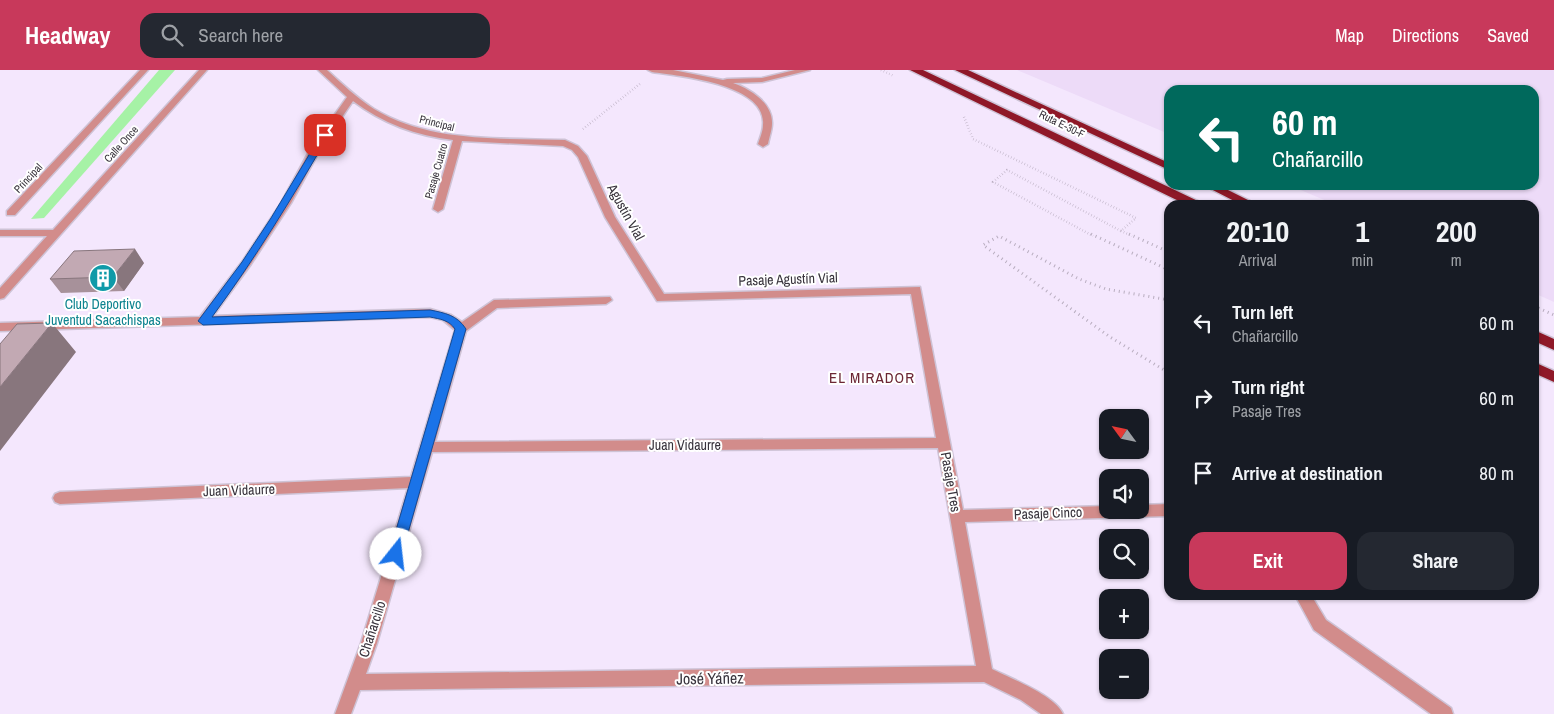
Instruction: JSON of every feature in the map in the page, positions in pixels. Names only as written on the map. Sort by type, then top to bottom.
[{"type":"highway","name":"Ruta E-30-F","points":[[915,70],[1164,190]]},
{"type":"highway","name":"Ruta E-30-F","points":[[960,70],[1164,165]]},
{"type":"highway","name":"Ruta E-30-F","points":[[1165,190],[1186,200]]},
{"type":"highway","points":[[1219,190],[1241,200]]},
{"type":"highway","points":[[1539,338],[1554,345]]},
{"type":"highway","points":[[1539,369],[1554,376]]},
{"type":"street","name":"Principal","points":[[11,213],[144,70]]},
{"type":"street","name":"Calle Once","points":[[0,294],[203,70]]},
{"type":"street","name":"Principal","points":[[322,70],[352,96],[377,114],[402,125],[458,140],[565,143]]},
{"type":"street","points":[[652,70],[724,81],[762,80],[806,70]]},
{"type":"street","points":[[724,81],[749,94],[764,111],[768,128],[763,144]]},
{"type":"street","points":[[203,321],[246,264],[286,203],[316,148],[352,96]]},
{"type":"street","name":"Pasaje Cuatro","points":[[438,209],[458,140]]},
{"type":"street","name":"Agustín Vial","points":[[565,143],[575,148],[582,156],[610,217],[661,298]]},
{"type":"street","points":[[0,233],[56,233]]},
{"type":"street","name":"Pasaje Agustín Vial","points":[[661,298],[916,290]]},
{"type":"street","name":"Pasaje Tres","points":[[916,290],[985,674]]},
{"type":"street","points":[[0,327],[430,313],[449,318],[461,329],[494,304],[606,300]]},
{"type":"street","name":"Chañarcillo","points":[[343,714],[369,642],[461,329]]},
{"type":"street","name":"Juan Vidaurre","points":[[426,448],[943,443]]},
{"type":"street","name":"Juan Vidaurre","points":[[60,498],[417,482]]},
{"type":"street","name":"Pasaje Cinco","points":[[957,516],[1164,510]]},
{"type":"street","points":[[1306,600],[1320,625],[1446,714]]},
{"type":"street","name":"José Yáñez","points":[[354,682],[985,674],[1027,694],[1054,714]]},
{"type":"path","points":[[565,143],[658,70]]},
{"type":"path","points":[[881,70],[901,79]]},
{"type":"path","points":[[958,114],[966,119],[974,139],[1136,218],[1121,230]]},
{"type":"path","points":[[1164,250],[1121,230],[1007,170],[992,182],[1099,239],[1164,268]]},
{"type":"path","points":[[1164,299],[1106,289],[1079,279],[1000,236],[982,245],[1110,337],[1164,370]]},
{"type":"path","points":[[1539,308],[1554,315]]},
{"type":"shaded area","points":[[1017,70],[1554,70],[1554,302],[1539,295],[1539,200],[1324,200],[1301,190],[1539,190],[1539,85],[1164,85],[1164,132]]},
{"type":"green space","points":[[159,70],[175,70],[44,218],[31,219]]},
{"type":"building","points":[[135,249],[113,277],[50,279],[74,251]]},
{"type":"building","points":[[52,323],[0,387],[0,344],[17,324]]},
{"type":"place","name":"Club Deportivo Juventud Sacachispas","points":[[103,278]]},
{"type":"district","name":"EL MIRADOR","points":[[872,377]]},
{"type":"route","points":[[325,135],[286,203],[246,264],[203,321],[430,313],[449,318],[461,329],[396,554]]}]
